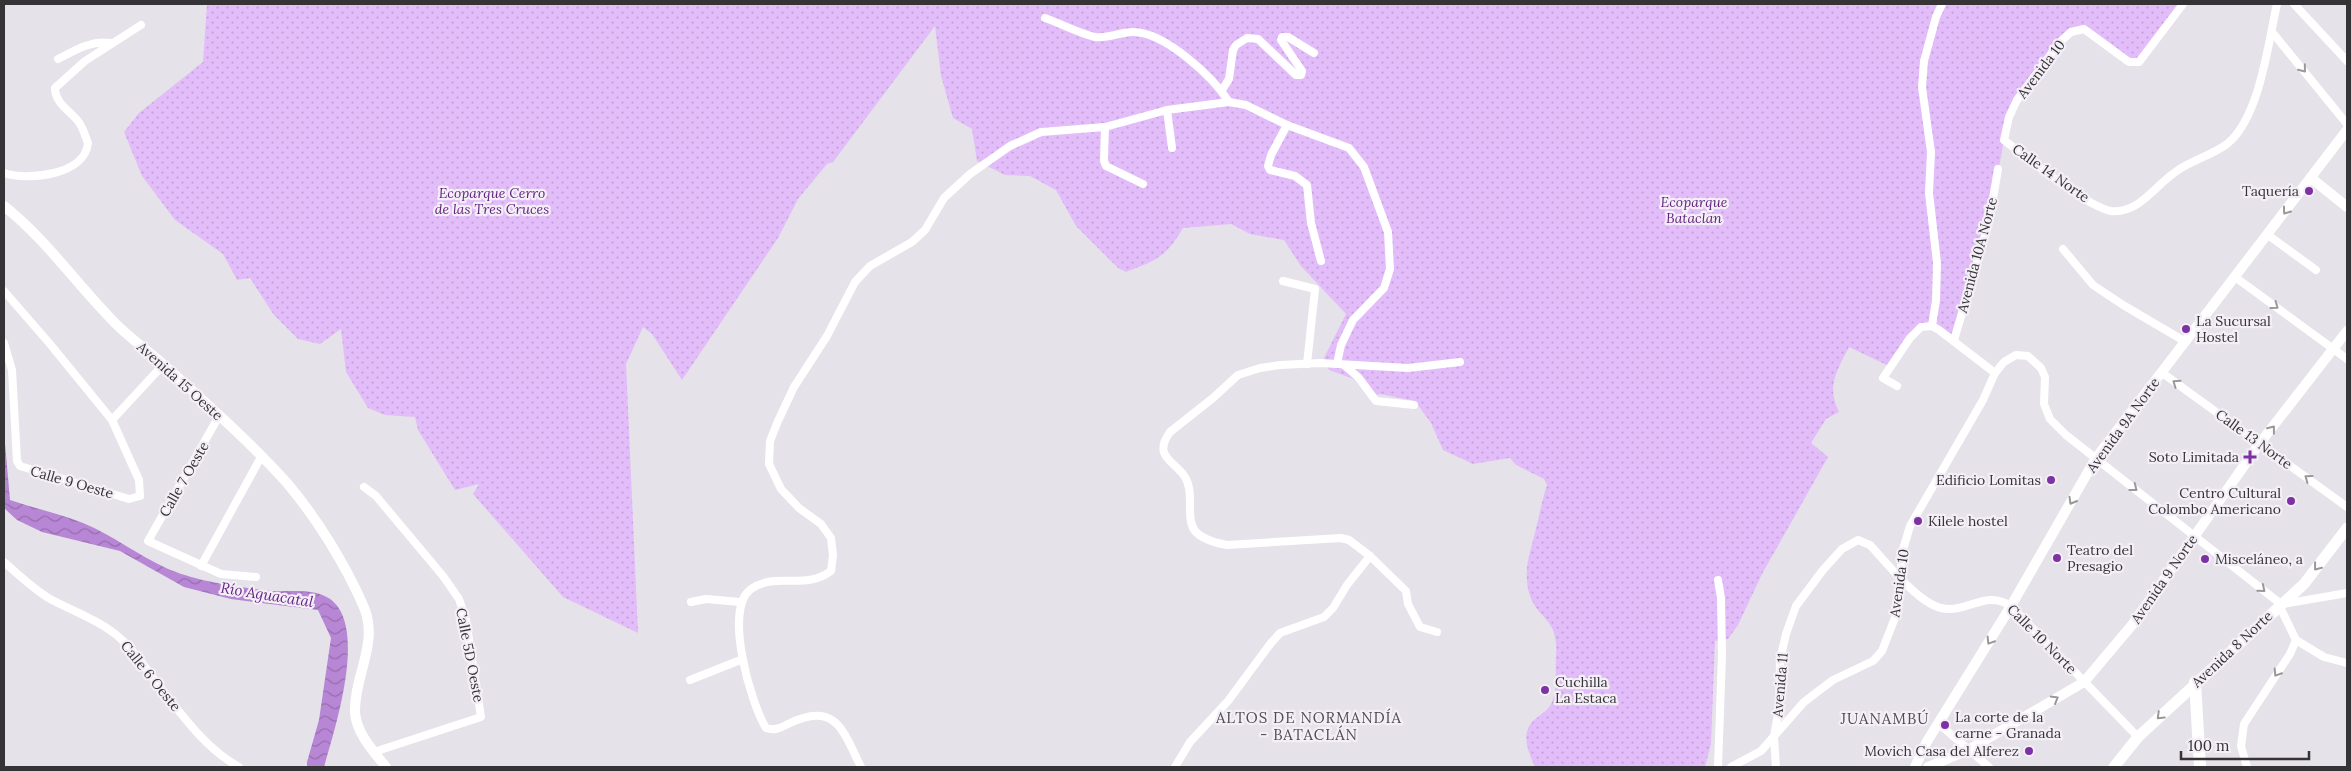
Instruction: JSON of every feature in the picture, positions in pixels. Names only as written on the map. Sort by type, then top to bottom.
[{"type":"main road","name":"Avenida 8 Norte","points":[[2114,767],[2138,737],[2195,682],[2304,584],[2347,528]]},
{"type":"main road","points":[[2195,682],[2200,767]]},
{"type":"street","points":[[1932,326],[1936,300],[1937,263],[1929,194],[1931,152],[1922,87],[1924,62],[1936,17],[1942,4]]},
{"type":"street","name":"Avenida 10","points":[[2004,140],[2009,117],[2017,100],[2060,42],[2071,32],[2084,29],[2129,62],[2139,62],[2183,4]]},
{"type":"street","points":[[2278,4],[2272,32],[2347,124]]},
{"type":"street","points":[[2294,4],[2347,61]]},
{"type":"street","points":[[1045,18],[1096,37],[1134,32],[1164,42],[1204,72],[1222,90],[1229,102]]},
{"type":"street","points":[[4,173],[14,176],[66,170],[77,165],[84,158],[88,151],[88,143],[79,122],[64,108],[56,95],[55,88],[110,43],[141,24]]},
{"type":"street","name":"Calle 14 Norte","points":[[2004,140],[2078,195],[2110,210],[2127,210],[2143,200],[2174,172],[2226,144],[2239,132],[2249,114],[2272,32]]},
{"type":"street","points":[[1222,90],[1229,79],[1233,50],[1236,45],[1247,38],[1258,38],[1296,75],[1301,75],[1302,71],[1281,40],[1282,37],[1288,37],[1314,54]]},
{"type":"street","points":[[58,59],[82,46],[110,43]]},
{"type":"street","points":[[861,767],[843,729],[836,722],[823,716],[808,715],[776,730],[766,728],[761,718],[743,660],[738,615],[740,602],[750,589],[768,582],[786,579],[803,582],[821,579],[831,571],[833,555],[831,538],[821,524],[798,508],[781,489],[768,464],[770,441],[794,387],[827,336],[855,282],[870,266],[912,242],[925,230],[944,198],[970,174],[1010,146],[1041,132],[1105,127],[1167,110],[1229,102],[1246,105],[1287,125],[1349,148],[1364,167],[1388,232],[1390,269],[1384,288],[1353,320],[1341,344],[1340,364]]},
{"type":"street","points":[[1167,110],[1172,148]]},
{"type":"street","points":[[1287,125],[1268,166],[1270,170],[1295,176],[1307,185],[1311,222],[1321,261]]},
{"type":"street","points":[[1105,127],[1104,161],[1106,166],[1143,184]]},
{"type":"street","name":"Avenida 9A Norte","points":[[1915,767],[1926,743],[2011,606],[2096,458],[2268,236],[2347,130]]},
{"type":"street","name":"Avenida 10A Norte","points":[[1954,340],[1989,222],[1998,169]]},
{"type":"street","points":[[2311,178],[2347,207]]},
{"type":"street","name":"Avenida 15 Oeste","points":[[4,206],[28,226],[116,324],[262,457],[287,484],[316,522],[360,598],[368,617],[369,642],[355,712],[362,734],[386,767]]},
{"type":"street","points":[[2268,236],[2316,270]]},
{"type":"street","points":[[2063,249],[2093,285],[2186,342]]},
{"type":"street","points":[[2235,278],[2347,359]]},
{"type":"street","points":[[1283,281],[1315,289],[1307,364]]},
{"type":"street","points":[[6,297],[112,420],[163,365]]},
{"type":"street","points":[[1897,386],[1883,378],[1910,338],[1921,327],[1932,326],[1954,340],[1995,373],[2004,362],[2016,355],[2028,356],[2036,362],[2045,377],[2044,404],[2050,419],[2066,435],[2280,604],[2296,640],[2324,657],[2347,663]]},
{"type":"street","name":"Avenida 9 Norte","points":[[1928,767],[1968,750],[2084,682],[2132,625],[2260,443],[2347,331]]},
{"type":"street","name":"Calle 9 Oeste","points":[[4,343],[12,370],[18,461],[20,466],[129,499],[140,496],[141,488],[131,460],[112,420]]},
{"type":"street","points":[[1437,632],[1420,627],[1408,604],[1406,591],[1370,556],[1349,540],[1341,538],[1245,546],[1212,542],[1195,531],[1192,522],[1191,493],[1185,477],[1165,458],[1164,452],[1170,432],[1213,398],[1238,375],[1280,365],[1340,364],[1408,368],[1460,362]]},
{"type":"street","points":[[1340,364],[1358,377],[1376,401],[1414,405]]},
{"type":"street","name":"Calle 13 Norte","points":[[2161,372],[2347,507]]},
{"type":"street","name":"Avenida 10","points":[[1732,767],[1761,751],[1804,702],[1833,680],[1873,661],[1882,651],[1898,610],[1902,553],[1910,526],[1982,400],[1995,373]]},
{"type":"street","name":"Calle 7 Oeste","points":[[201,566],[148,541],[219,416]]},
{"type":"street","points":[[256,577],[221,574],[201,566],[262,457]]},
{"type":"street","name":"Calle 5D Oeste","points":[[364,487],[376,496],[443,576],[459,599],[466,620],[481,717],[374,752]]},
{"type":"street","name":"Calle 10 Norte","points":[[1858,540],[1870,545],[1924,599],[1940,608],[1954,609],[1990,599],[2001,600],[2011,606],[2138,737]]},
{"type":"street","name":"Avenida 11","points":[[1776,767],[1774,737],[1779,708],[1780,660],[1796,606],[1822,570],[1842,549],[1858,540]]},
{"type":"street","points":[[1176,767],[1190,742],[1228,701],[1280,633],[1324,617],[1333,608],[1370,556]]},
{"type":"street","name":"Calle 6 Oeste","points":[[4,562],[51,599],[106,628],[121,639],[137,655],[171,701],[214,749],[226,760],[239,767]]},
{"type":"street","points":[[1718,580],[1721,598],[1722,655],[1718,767]]},
{"type":"street","points":[[2280,604],[2347,593]]},
{"type":"street","points":[[691,602],[706,599],[740,602]]},
{"type":"street","points":[[2247,767],[2241,746],[2244,724],[2290,654],[2296,640]]},
{"type":"street","points":[[690,680],[743,660]]},
{"type":"street","points":[[1939,724],[1989,767]]},
{"type":"green space","points":[[207,4],[2183,4],[2134,63],[2084,29],[2071,32],[2017,100],[2004,140],[1989,222],[1954,340],[1939,330],[1921,327],[1891,367],[1849,347],[1837,371],[1833,387],[1833,395],[1839,412],[1826,419],[1811,443],[1828,457],[1762,574],[1738,625],[1728,639],[1715,641],[1711,744],[1705,767],[1535,767],[1527,744],[1527,732],[1533,721],[1553,701],[1556,682],[1556,644],[1554,634],[1551,626],[1533,602],[1529,593],[1527,579],[1528,560],[1547,485],[1544,479],[1516,465],[1510,458],[1473,464],[1443,450],[1431,423],[1415,401],[1380,394],[1370,397],[1354,379],[1329,370],[1324,358],[1346,314],[1301,266],[1284,240],[1250,234],[1231,224],[1183,228],[1166,252],[1160,256],[1126,272],[1118,268],[1076,226],[1056,190],[1030,176],[1005,175],[977,161],[972,129],[953,118],[941,76],[935,26],[833,162],[827,164],[798,199],[778,238],[682,380],[652,334],[643,327],[626,364],[638,633],[563,597],[473,494],[479,484],[455,490],[418,430],[415,417],[385,415],[368,408],[346,372],[341,329],[320,344],[298,339],[274,315],[250,278],[237,280],[223,254],[175,220],[142,176],[124,132],[139,113],[203,62]]},
{"type":"water","name":"Río Aguacatal","points":[[4,432],[10,500],[83,523],[177,573],[247,588],[311,592],[328,598],[335,604],[341,612],[346,628],[348,647],[347,667],[339,711],[324,767],[307,767],[319,720],[331,638],[318,610],[231,599],[184,587],[120,551],[42,532],[17,520],[4,508]]},
{"type":"place","name":"Taquería","points":[[2309,191]]},
{"type":"place","name":"La Sucursal Hostel","points":[[2186,329]]},
{"type":"place","name":"Soto Limitada","points":[[2250,457]]},
{"type":"place","name":"Edificio Lomitas","points":[[2051,480]]},
{"type":"place","name":"Centro Cultural Colombo Americano","points":[[2291,501]]},
{"type":"place","name":"Kilele hostel","points":[[1918,521]]},
{"type":"place","name":"Teatro del Presagio","points":[[2057,558]]},
{"type":"place","name":"Misceláneo, a","points":[[2205,559]]},
{"type":"place","name":"Cuchilla La Estaca","points":[[1545,690]]},
{"type":"place","name":"La corte de la carne - Granada","points":[[1945,725]]},
{"type":"place","name":"Movich Casa del Alferez","points":[[2029,751]]},
{"type":"district","name":"JUANAMBÚ","points":[[1885,719]]},
{"type":"district","name":"ALTOS DE NORMANDÍA - BATACLÁN","points":[[1309,726]]},
{"type":"park label","name":"Ecoparque Cerro de las Tres Cruces","points":[[492,202]]},
{"type":"park label","name":"Ecoparque Bataclan","points":[[1694,210]]}]
